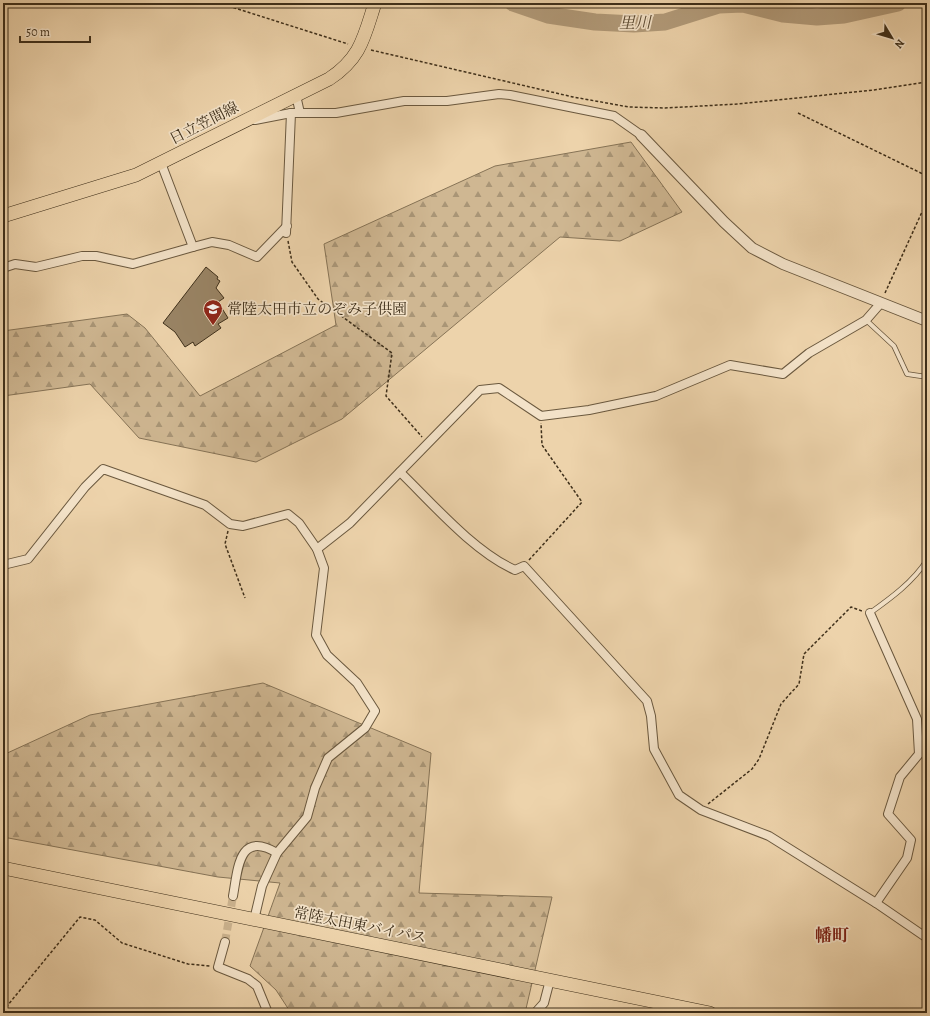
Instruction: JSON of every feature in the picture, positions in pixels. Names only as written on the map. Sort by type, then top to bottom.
[{"type":"main road","name":"日立笠間線","points":[[3,216],[136,175],[329,79],[343,70],[351,62],[361,42],[375,3]]},
{"type":"main road","name":"常陸太田東バイパス","points":[[3,868],[710,1013]]},
{"type":"street","points":[[240,123],[296,113],[336,113],[404,101],[447,101],[498,94],[510,95],[614,116],[641,135],[724,222],[752,248],[783,264],[880,304],[927,321]]},
{"type":"street","points":[[3,268],[15,264],[36,267],[82,256],[96,256],[133,264],[212,242],[228,245],[257,257],[286,230],[296,113],[296,95]]},
{"type":"street","points":[[161,163],[193,247]]},
{"type":"street","points":[[316,549],[350,523],[480,390],[499,388],[541,416],[589,410],[656,396],[730,365],[783,374],[809,353],[866,320],[880,304]]},
{"type":"street","points":[[3,565],[28,559],[85,487],[103,469],[205,505],[230,524],[244,526],[288,514],[299,523],[316,549],[324,568],[316,635],[327,655],[357,683],[375,711],[365,728],[328,758],[315,788],[307,817],[277,853],[262,886],[254,920]]},
{"type":"street","points":[[400,472],[480,549],[497,562],[515,570],[524,566],[646,701],[651,716],[654,749],[679,795],[701,810],[769,836],[876,903],[927,938]]},
{"type":"street","points":[[870,613],[917,719],[919,754],[900,777],[888,814],[911,840],[908,858],[876,903]]},
{"type":"street","points":[[234,896],[240,861],[244,852],[250,846],[258,844],[266,846],[277,853]]},
{"type":"street","points":[[225,942],[218,967],[248,979],[257,986],[268,1013]]},
{"type":"street","points":[[535,1013],[544,1003],[550,980]]},
{"type":"lane","points":[[866,320],[894,346],[907,374],[927,377]]},
{"type":"lane","points":[[870,613],[890,599],[921,570],[927,560]]},
{"type":"path","points":[[219,3],[361,42],[394,57],[566,95],[629,107],[665,108],[738,104],[874,90],[927,82]]},
{"type":"path","points":[[798,113],[927,176]]},
{"type":"path","points":[[880,304],[927,201]]},
{"type":"path","points":[[286,230],[292,262],[318,299],[392,353],[386,396],[427,443]]},
{"type":"path","points":[[524,566],[582,502],[542,445],[541,416]]},
{"type":"path","points":[[230,524],[225,544],[245,598]]},
{"type":"path","points":[[701,810],[752,769],[759,759],[781,704],[799,684],[804,654],[851,606],[870,613]]},
{"type":"path","points":[[3,1011],[80,917],[95,920],[122,943],[188,964],[218,967]]},
{"type":"green space","points":[[631,142],[682,212],[620,241],[560,237],[342,419],[256,462],[139,438],[90,384],[3,396],[3,331],[127,314],[145,328],[200,396],[336,325],[324,244],[495,166]]},
{"type":"green space","points":[[263,683],[431,753],[419,893],[552,897],[525,1013],[291,1013],[276,990],[250,966],[280,883],[218,877],[3,837],[3,755],[90,715]]},
{"type":"building","points":[[206,267],[218,277],[217,279],[220,281],[216,288],[224,298],[218,302],[228,318],[218,324],[221,328],[195,346],[193,342],[185,347],[175,332],[163,323]]},
{"type":"waterway","name":"里川","points":[[513,3],[548,15],[595,22],[634,24],[665,22],[719,5],[743,4],[783,14],[817,17],[844,15],[898,3]]},
{"type":"tunnel","points":[[225,942],[233,896]]},
{"type":"place","name":"常陸太田市立のぞみ子供園","points":[[213,326]]},
{"type":"district","name":"幡町","points":[[832,935]]}]
